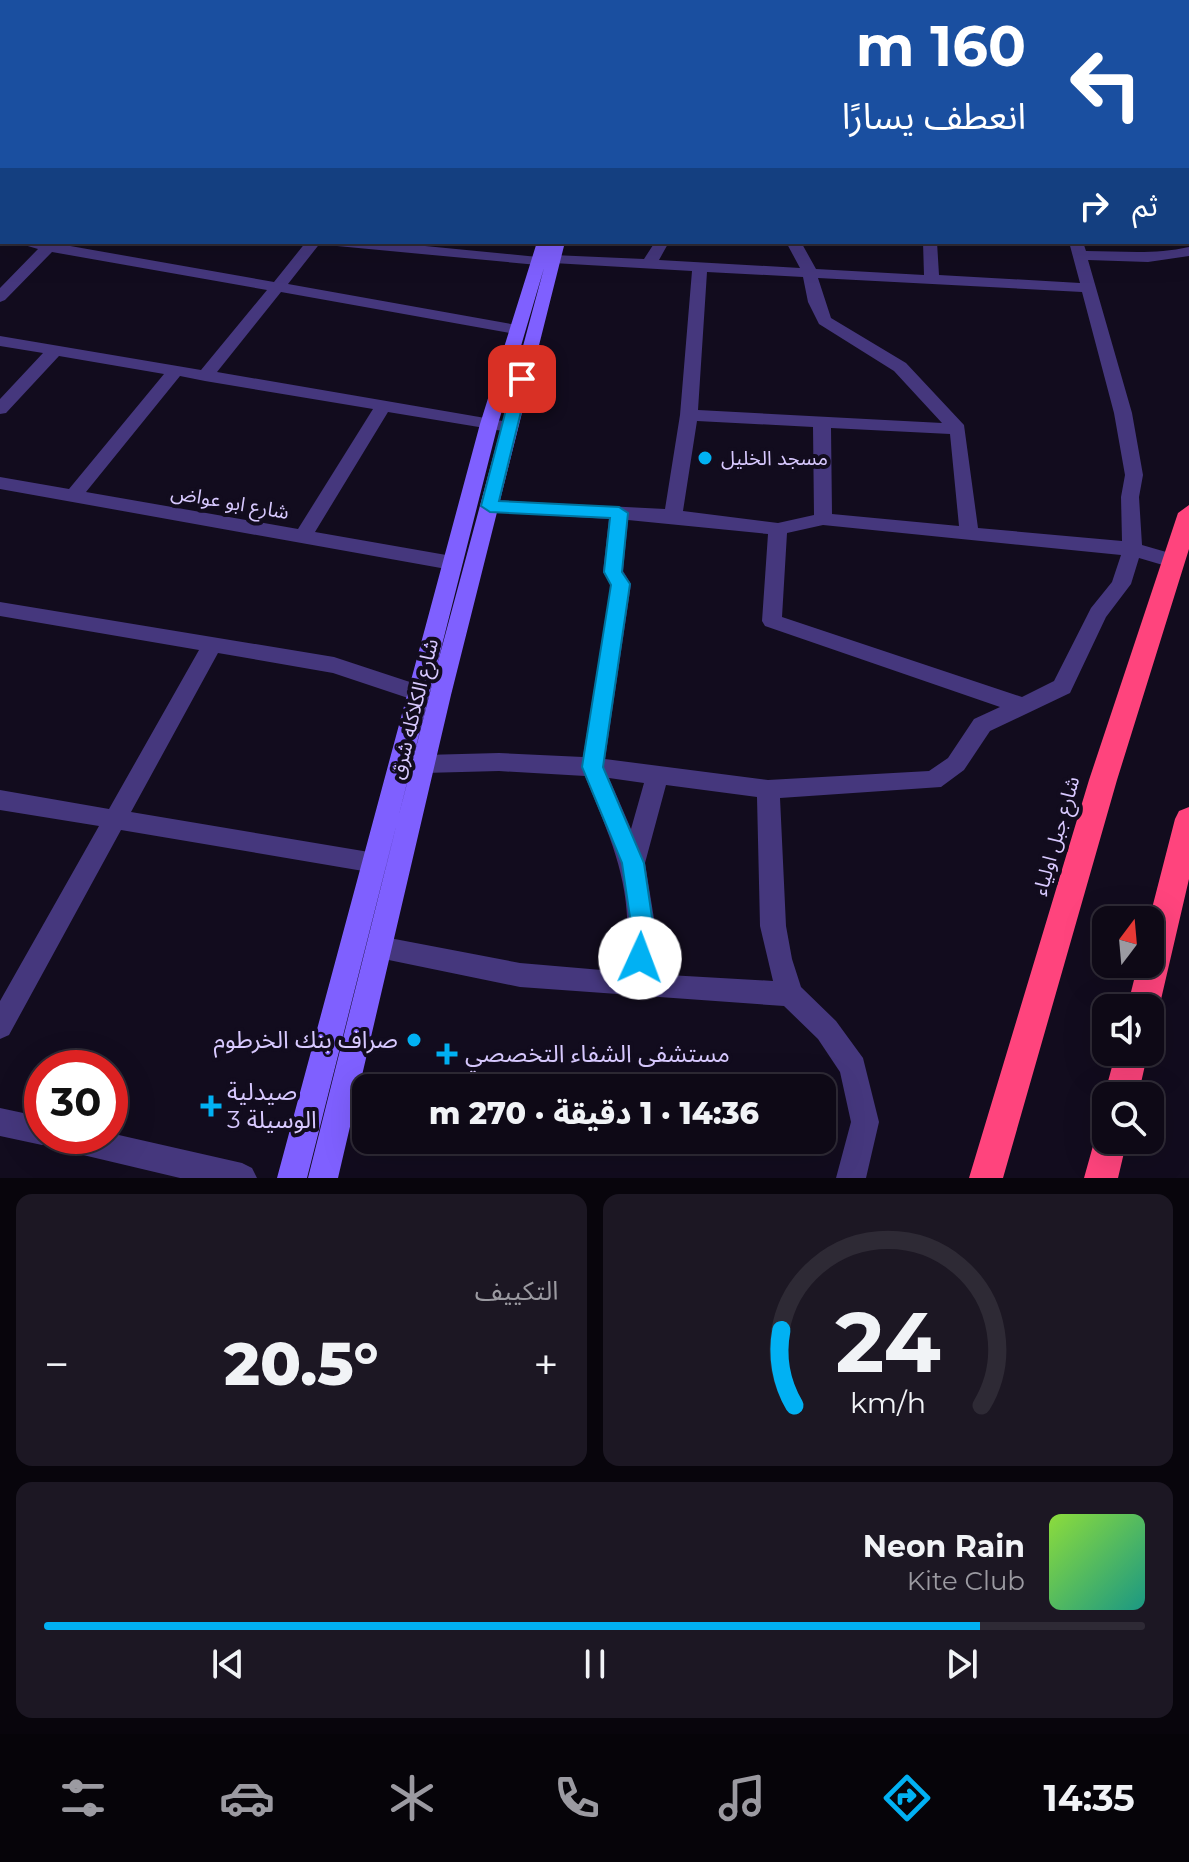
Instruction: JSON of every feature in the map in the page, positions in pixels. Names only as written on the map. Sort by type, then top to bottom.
[{"type":"highway","name":"شارع جبل اولياء","points":[[986,1178],[1103,780],[1189,513]]},
{"type":"highway","points":[[1146,994],[1189,819]]},
{"type":"highway","points":[[1101,1178],[1107,1154]]},
{"type":"street","points":[[0,297],[51,244],[516,329]]},
{"type":"street","points":[[109,256],[120,244]]},
{"type":"street","points":[[205,376],[312,244]]},
{"type":"street","points":[[384,244],[548,251],[649,264],[1087,288]]},
{"type":"street","points":[[649,264],[661,244]]},
{"type":"street","points":[[794,244],[812,272],[819,313],[825,321],[900,367],[958,429],[969,532]]},
{"type":"street","points":[[930,244],[932,278]]},
{"type":"street","points":[[424,764],[499,762],[593,767],[768,789],[933,780],[956,764],[982,725],[998,714],[1024,706],[1062,687],[1098,613],[1121,584],[1132,549],[1130,497],[1134,475],[1123,413],[1078,248],[1104,248],[1148,260],[1189,251]]},
{"type":"street","name":"شارع الكلاكله شرق","points":[[323,1178],[490,506],[499,425],[516,329],[548,251]]},
{"type":"street","name":"شارع الكلاكله شرق","points":[[292,1178],[452,563],[499,425],[548,251]]},
{"type":"street","points":[[673,516],[689,415],[700,267]]},
{"type":"street","points":[[0,341],[174,373],[499,425]]},
{"type":"street","points":[[0,409],[54,351]]},
{"type":"street","points":[[73,496],[174,373]]},
{"type":"street","points":[[303,537],[384,405]]},
{"type":"street","points":[[689,415],[958,429]]},
{"type":"street","points":[[822,421],[823,519]]},
{"type":"street","name":"شارع ابو عواض","points":[[0,483],[452,563]]},
{"type":"street","points":[[490,506],[673,516],[778,529],[823,519],[1132,549],[1173,561]]},
{"type":"street","points":[[619,513],[613,572],[621,584],[593,767],[633,863],[643,931],[637,985]]},
{"type":"street","points":[[778,529],[772,621],[1024,706]]},
{"type":"street","points":[[0,609],[334,665],[417,693]]},
{"type":"street","points":[[0,1026],[213,644]]},
{"type":"street","points":[[633,863],[657,777]]},
{"type":"street","points":[[768,789],[773,926],[790,994],[827,1030],[853,1067],[865,1122],[851,1178]]},
{"type":"street","points":[[0,800],[115,822],[375,863]]},
{"type":"street","points":[[379,947],[520,975],[790,994]]},
{"type":"street","points":[[0,1122],[24,1127]]},
{"type":"street","points":[[128,1151],[242,1178]]},
{"type":"place","name":"مسجد الخليل","points":[[705,458]]},
{"type":"place","name":"صراف بنك الخرطوم","points":[[414,1040]]},
{"type":"place","name":"مستشفى الشفاء التخصصي","points":[[447,1054]]},
{"type":"place","name":"صيدلية الوسيلة 3","points":[[211,1106]]},
{"type":"route","points":[[522,379],[490,506],[619,513],[613,572],[621,584],[593,767],[633,863],[643,931],[640,958]]}]
